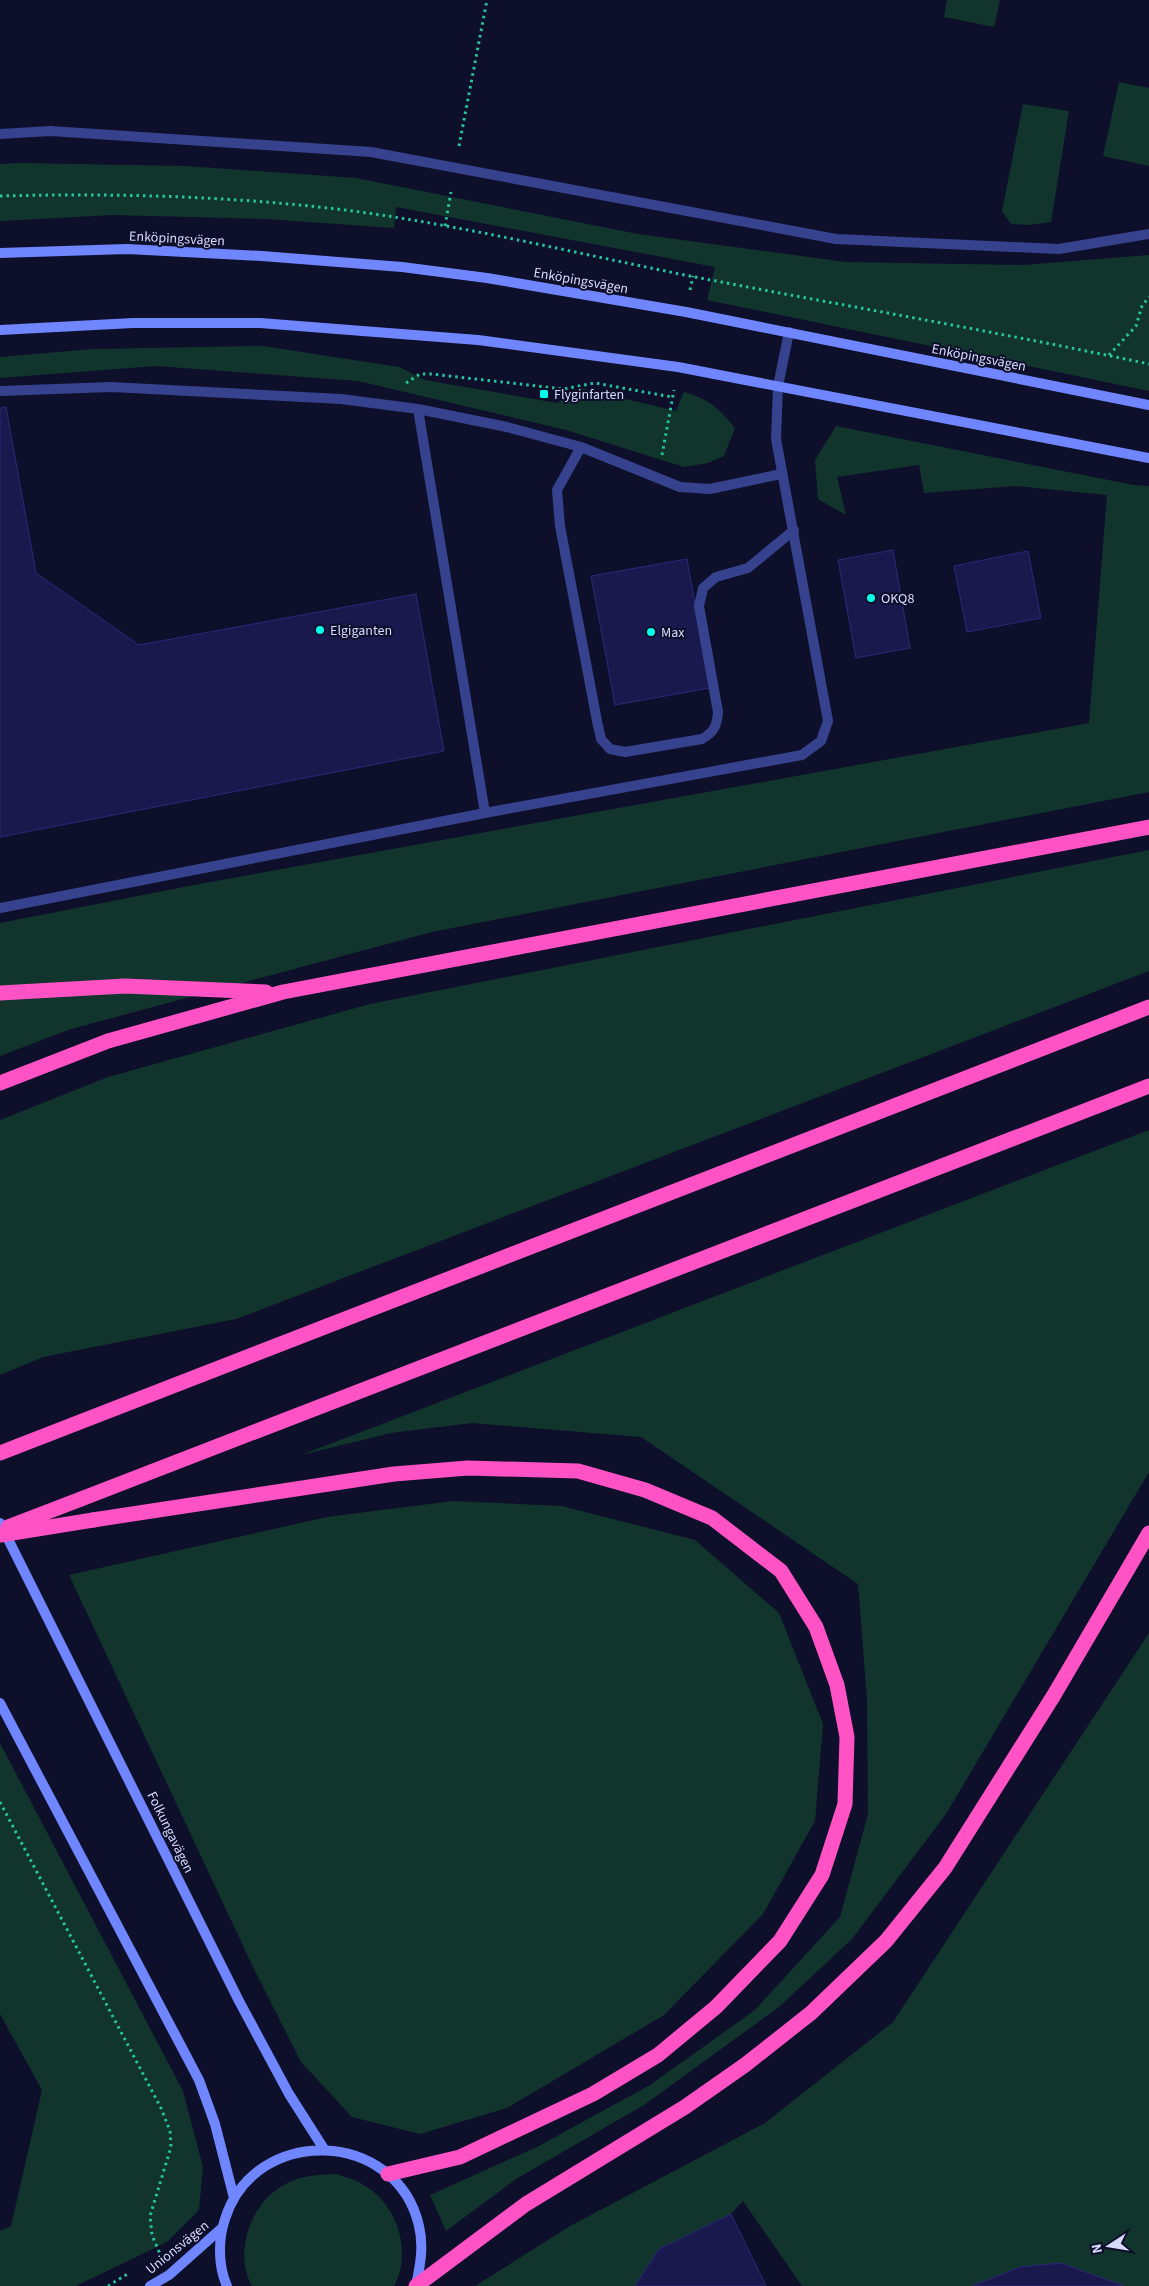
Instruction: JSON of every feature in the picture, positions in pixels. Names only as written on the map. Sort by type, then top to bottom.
[{"type":"highway","points":[[0,1083],[108,1041],[283,992],[1149,827]]},
{"type":"highway","points":[[0,993],[126,986],[283,992]]},
{"type":"highway","points":[[0,1453],[494,1259],[1149,1007]]},
{"type":"highway","points":[[0,1530],[1149,1086]]},
{"type":"highway","points":[[0,1535],[394,1474],[468,1468],[578,1471],[645,1490],[712,1518],[781,1571],[816,1628],[837,1685],[847,1737],[845,1804],[822,1875],[780,1940],[716,2007],[658,2055],[592,2094],[460,2157],[388,2174]]},
{"type":"highway","points":[[416,2286],[526,2204],[685,2107],[745,2065],[811,2013],[886,1941],[945,1868],[1054,1695],[1149,1533]]},
{"type":"street","points":[[0,134],[50,131],[371,152],[836,239],[1059,249],[1149,234]]},
{"type":"street","name":"Enköpingsvägen","points":[[0,254],[127,249],[262,256],[402,267],[487,278],[789,332],[1149,405]]},
{"type":"street","points":[[0,330],[132,323],[260,323],[478,340],[653,364],[778,386],[1149,458]]},
{"type":"street","points":[[0,908],[485,813],[802,755],[821,741],[828,721],[776,439],[778,386],[789,332]]},
{"type":"street","points":[[0,391],[111,387],[341,399],[418,410],[507,428],[581,447],[680,487],[710,489],[782,474]]},
{"type":"street","points":[[418,410],[485,813]]},
{"type":"street","points":[[581,447],[557,490],[560,526],[601,739],[610,750],[625,752],[702,739],[711,734],[717,725],[718,712],[699,606],[703,588],[716,577],[748,568],[794,530]]},
{"type":"street","name":"Folkungavägen","points":[[0,1523],[239,2001],[289,2094],[324,2149]]},
{"type":"street","points":[[0,1703],[199,2080],[216,2124],[234,2198]]},
{"type":"street","points":[[227,2286],[223,2277],[220,2253],[222,2228],[234,2198],[251,2177],[272,2161],[298,2152],[324,2149],[358,2156],[388,2174],[408,2198],[419,2226],[422,2256],[416,2286]]},
{"type":"street","name":"Unionsvägen","points":[[150,2286],[169,2275],[222,2228]]},
{"type":"path","points":[[445,226],[487,0]]},
{"type":"path","points":[[0,196],[94,194],[217,199],[344,210],[445,226],[1149,364]]},
{"type":"path","points":[[1109,356],[1136,326],[1142,306],[1149,297]]},
{"type":"path","points":[[401,407],[406,384],[420,374],[563,389],[595,383],[672,397]]},
{"type":"path","points":[[0,1802],[161,2108],[170,2132],[171,2147],[150,2216],[152,2234],[169,2275]]},
{"type":"green space","points":[[947,0],[1000,0],[994,27],[944,17]]},
{"type":"green space","points":[[1119,82],[1149,88],[1149,166],[1103,156]]},
{"type":"green space","points":[[1023,104],[1069,111],[1051,222],[1028,225],[1011,224],[1002,211]]},
{"type":"green space","points":[[0,164],[185,166],[356,178],[638,234],[846,262],[1023,265],[1149,255],[1149,391],[707,300],[715,267],[396,207],[394,228],[266,219],[113,215],[0,221]]},
{"type":"green space","points":[[263,346],[399,367],[425,380],[557,403],[580,388],[676,411],[684,392],[713,405],[735,428],[724,456],[708,463],[684,467],[566,430],[358,381],[156,366],[0,378],[0,357],[93,349]]},
{"type":"green space","points":[[836,426],[1134,485],[1149,486],[1149,792],[432,932],[71,1029],[0,1056],[0,923],[199,884],[1089,723],[1107,495],[1015,486],[924,493],[919,465],[837,477],[846,515],[818,499],[815,460]]},
{"type":"green space","points":[[1149,850],[1149,971],[236,1319],[43,1357],[0,1375],[0,1120],[108,1077],[370,1004]]},
{"type":"green space","points":[[1149,1130],[1149,1472],[946,1814],[852,1939],[779,2007],[644,2105],[516,2179],[446,2231],[430,2195],[537,2147],[650,2085],[755,2010],[840,1917],[868,1814],[867,1700],[858,1584],[641,1437],[472,1423],[391,1433],[301,1455]]},
{"type":"green space","points":[[453,1501],[562,1506],[695,1540],[779,1613],[823,1724],[815,1821],[763,1914],[664,2015],[507,2108],[420,2134],[352,2117],[301,2062],[253,1967],[69,1575],[327,1517]]},
{"type":"green space","points":[[1149,1633],[1149,2286],[1124,2286],[1061,2263],[1020,2267],[972,2286],[802,2286],[743,2201],[731,2214],[659,2249],[635,2286],[475,2286],[570,2226],[765,2123],[893,2022]]},
{"type":"green space","points":[[0,1743],[183,2091],[203,2167],[199,2210],[167,2242],[76,2286],[0,2286],[0,2231],[11,2226],[42,2090],[0,2014]]},
{"type":"green space","points":[[336,2174],[356,2181],[374,2192],[393,2215],[401,2243],[402,2258],[400,2272],[394,2286],[252,2286],[244,2259],[245,2244],[254,2216],[262,2203],[272,2193],[296,2179]]},
{"type":"building","name":"Elgiganten","points":[[6,407],[36,573],[139,645],[416,594],[444,751],[0,837],[0,408]]},
{"type":"building","points":[[893,550],[910,648],[856,658],[838,560]]},
{"type":"building","points":[[1028,551],[1041,618],[967,632],[954,566]]},
{"type":"building","name":"Max","points":[[687,559],[710,688],[615,705],[591,576]]},
{"type":"building","points":[[731,2214],[766,2286],[635,2286],[659,2249]]},
{"type":"building","points":[[1061,2263],[1124,2286],[972,2286],[1020,2267]]},
{"type":"place","name":"Flyginfarten","points":[[544,394]]},
{"type":"place","name":"OKQ8","points":[[871,598]]},
{"type":"place","name":"Elgiganten","points":[[320,630]]},
{"type":"place","name":"Max","points":[[651,632]]}]
